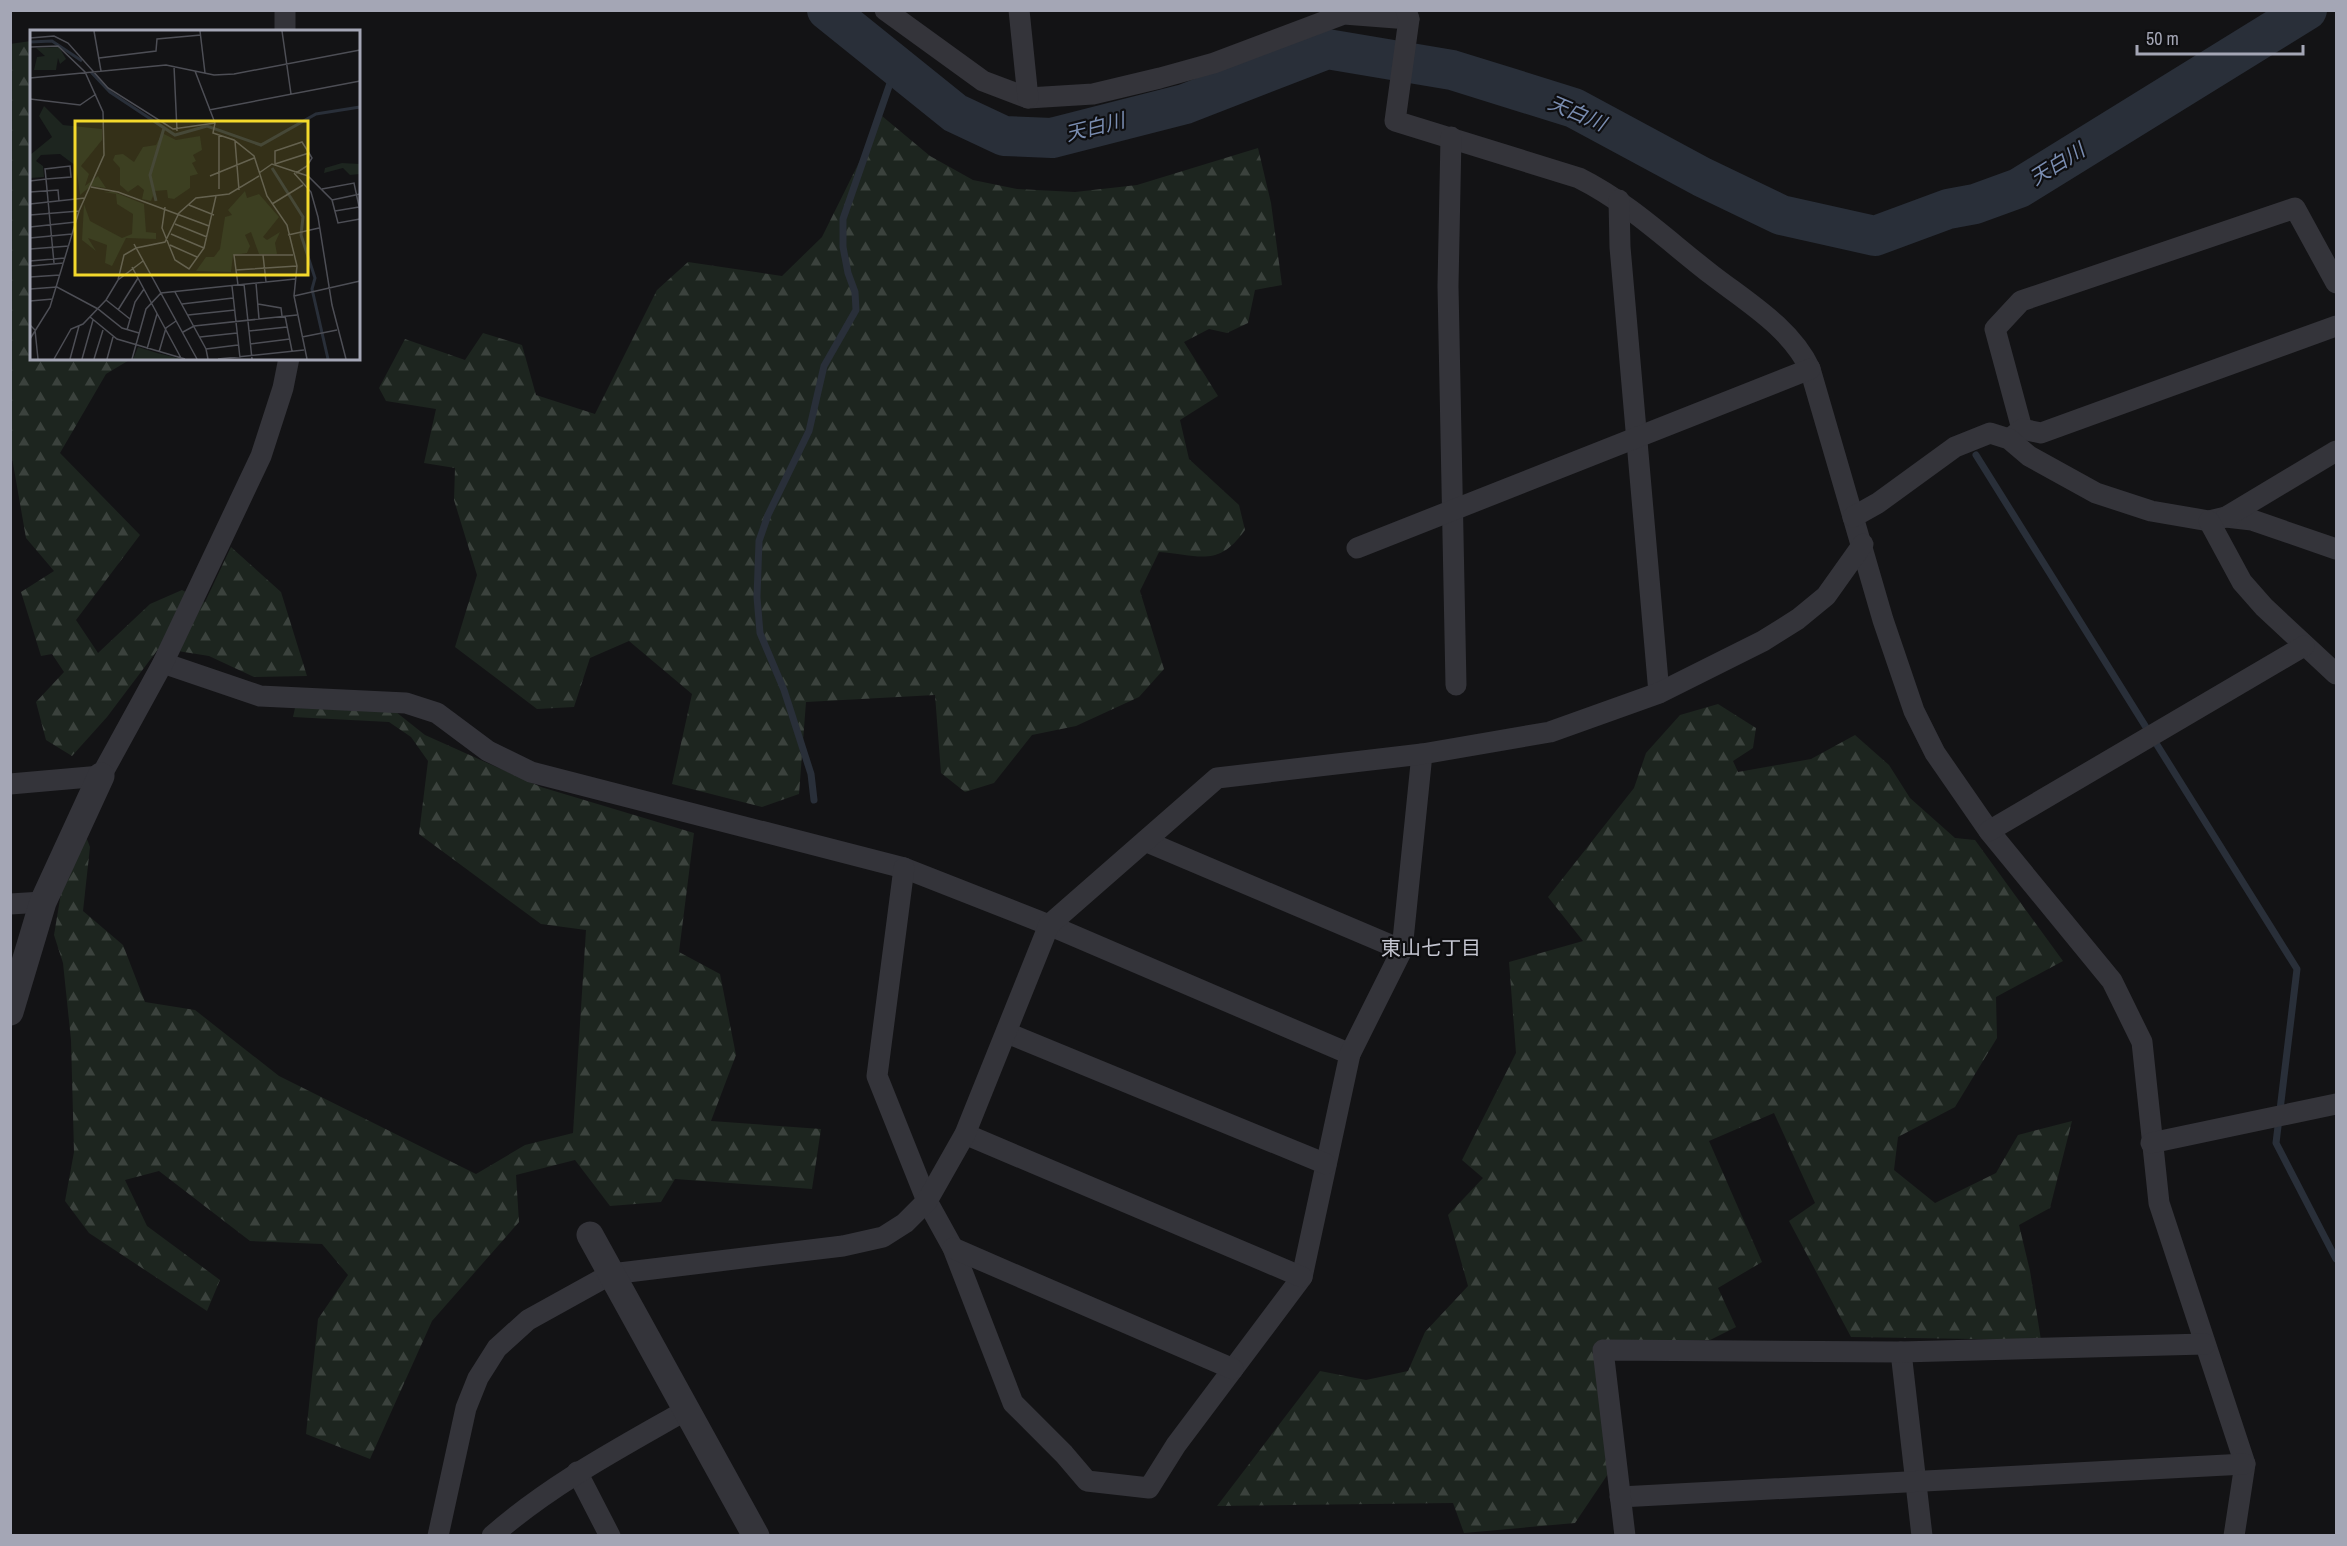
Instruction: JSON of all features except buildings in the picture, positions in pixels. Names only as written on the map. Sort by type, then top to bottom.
[{"type":"street","points":[[285,10],[285,30]]},
{"type":"street","points":[[885,10],[983,81],[1028,98],[1093,94],[1160,78],[1214,63],[1344,14],[1407,15],[1395,121],[1578,178],[1619,200],[1764,314],[1802,352],[1810,369],[1863,544],[1883,620],[1914,711],[1935,753],[1989,831],[2112,981],[2142,1042],[2159,1203],[2245,1464],[2234,1536]]},
{"type":"street","points":[[1020,10],[1028,98]]},
{"type":"street","points":[[1451,137],[1448,286],[1456,685]]},
{"type":"street","points":[[1619,200],[1620,247],[1659,693]]},
{"type":"street","points":[[2337,283],[2295,208],[2021,302],[1995,329],[2016,434],[2029,456],[2096,493],[2151,511],[2217,519],[2252,520],[2337,549]]},
{"type":"street","points":[[1853,517],[1964,442],[1990,433],[2041,433],[2337,327]]},
{"type":"street","points":[[10,1012],[43,902],[101,776],[163,663],[261,456],[284,388],[289,360]]},
{"type":"street","points":[[1357,548],[1451,513],[1810,369]]},
{"type":"street","points":[[2217,519],[2337,451]]},
{"type":"street","points":[[2217,519],[2226,557],[2242,582],[2304,646],[2337,674]]},
{"type":"street","points":[[438,1536],[466,1408],[478,1378],[497,1348],[528,1320],[611,1274],[843,1246],[884,1237],[905,1222],[927,1201],[965,1134],[1049,925],[1217,778],[1422,754],[1550,732],[1659,693],[1763,642],[1798,619],[1826,596],[1863,544]]},
{"type":"street","points":[[1989,831],[2304,646]]},
{"type":"street","points":[[163,663],[260,696],[405,703],[437,713],[488,751],[531,772],[904,868],[1049,925],[1350,1054]]},
{"type":"street","points":[[904,868],[877,1076],[927,1201],[953,1248],[1013,1403],[1064,1454],[1087,1481],[1149,1488],[1176,1445],[1302,1277],[1350,1054],[1402,950],[1422,754]]},
{"type":"street","points":[[10,784],[101,776]]},
{"type":"street","points":[[1145,842],[1402,950]]},
{"type":"street","points":[[10,904],[43,902]]},
{"type":"street","points":[[1007,1033],[1326,1164]]},
{"type":"street","points":[[2151,1143],[2337,1104]]},
{"type":"street","points":[[965,1134],[1302,1277]]},
{"type":"street","points":[[590,1235],[756,1536]]},
{"type":"street","points":[[953,1248],[1233,1369]]},
{"type":"street","points":[[1625,1536],[1603,1350],[1901,1352],[2205,1344]]},
{"type":"street","points":[[1901,1352],[1922,1536]]},
{"type":"street","points":[[492,1536],[522,1510],[577,1472],[688,1409]]},
{"type":"street","points":[[1620,1497],[2245,1464]]},
{"type":"street","points":[[577,1472],[610,1536]]},
{"type":"green space","points":[[30,41],[30,360],[129,360],[106,374],[60,453],[140,535],[76,620],[98,653],[150,604],[182,590],[205,602],[231,547],[281,592],[307,676],[254,677],[209,656],[159,648],[107,717],[72,756],[46,740],[36,702],[64,672],[52,654],[41,656],[21,592],[54,571],[26,538],[11,452],[10,44]]},
{"type":"green space","points":[[882,116],[930,156],[973,180],[1017,189],[1075,192],[1137,185],[1258,148],[1271,203],[1282,285],[1255,290],[1248,323],[1227,333],[1209,329],[1184,342],[1218,396],[1180,420],[1189,459],[1239,505],[1245,530],[1226,550],[1217,554],[1197,556],[1159,552],[1140,591],[1164,669],[1139,697],[1076,726],[1032,735],[994,783],[965,792],[941,773],[935,695],[806,702],[799,794],[762,807],[672,784],[692,694],[629,641],[590,658],[574,707],[537,709],[455,647],[477,575],[454,500],[455,468],[424,463],[436,409],[386,401],[379,388],[405,339],[465,360],[483,333],[522,345],[536,395],[595,414],[657,290],[688,262],[782,276],[822,237]]},
{"type":"green space","points":[[1718,704],[1756,728],[1753,748],[1733,761],[1738,772],[1811,759],[1855,735],[1889,765],[1910,798],[1955,838],[1975,840],[2063,961],[1996,997],[1997,1038],[1955,1107],[1898,1137],[1894,1170],[1935,1203],[1996,1173],[2018,1135],[2072,1121],[2050,1208],[2019,1225],[2030,1271],[2041,1340],[1851,1337],[1789,1221],[1815,1203],[1774,1113],[1709,1141],[1762,1262],[1718,1288],[1736,1327],[1710,1340],[1595,1343],[1608,1474],[1575,1523],[1464,1533],[1453,1503],[1217,1506],[1320,1371],[1366,1380],[1408,1371],[1425,1332],[1468,1286],[1448,1215],[1483,1178],[1462,1160],[1516,1053],[1509,962],[1583,941],[1548,897],[1634,788],[1646,753],[1680,715]]},
{"type":"green space","points":[[295,708],[396,712],[425,735],[541,787],[694,833],[679,952],[720,974],[736,1055],[711,1121],[821,1129],[812,1189],[675,1179],[661,1202],[610,1206],[575,1160],[516,1175],[519,1222],[432,1321],[370,1459],[306,1434],[318,1319],[348,1275],[322,1244],[250,1241],[159,1171],[125,1180],[147,1226],[220,1280],[207,1311],[89,1233],[65,1201],[74,1152],[71,1040],[63,963],[54,935],[61,893],[85,834],[90,847],[83,911],[123,945],[145,1002],[195,1010],[279,1076],[476,1174],[525,1145],[573,1133],[586,930],[541,924],[419,834],[428,761],[411,737],[389,722],[293,717]]},
{"type":"waterway","name":"天白川","points":[[827,10],[955,113],[1004,136],[1052,138],[1185,104],[1327,49],[1452,70],[1574,108],[1702,177],[1781,215],[1875,236],[1948,209],[1975,204],[2019,188],[2307,10]]},
{"type":"waterway","points":[[814,800],[811,774],[784,690],[760,633],[757,597],[759,541],[768,515],[809,431],[824,366],[856,310],[855,292],[848,273],[843,247],[843,219],[896,66]]},
{"type":"waterway","points":[[1976,455],[2297,969],[2276,1143],[2336,1259]]},
{"type":"district","name":"東山七丁目","points":[[1431,948]]}]
